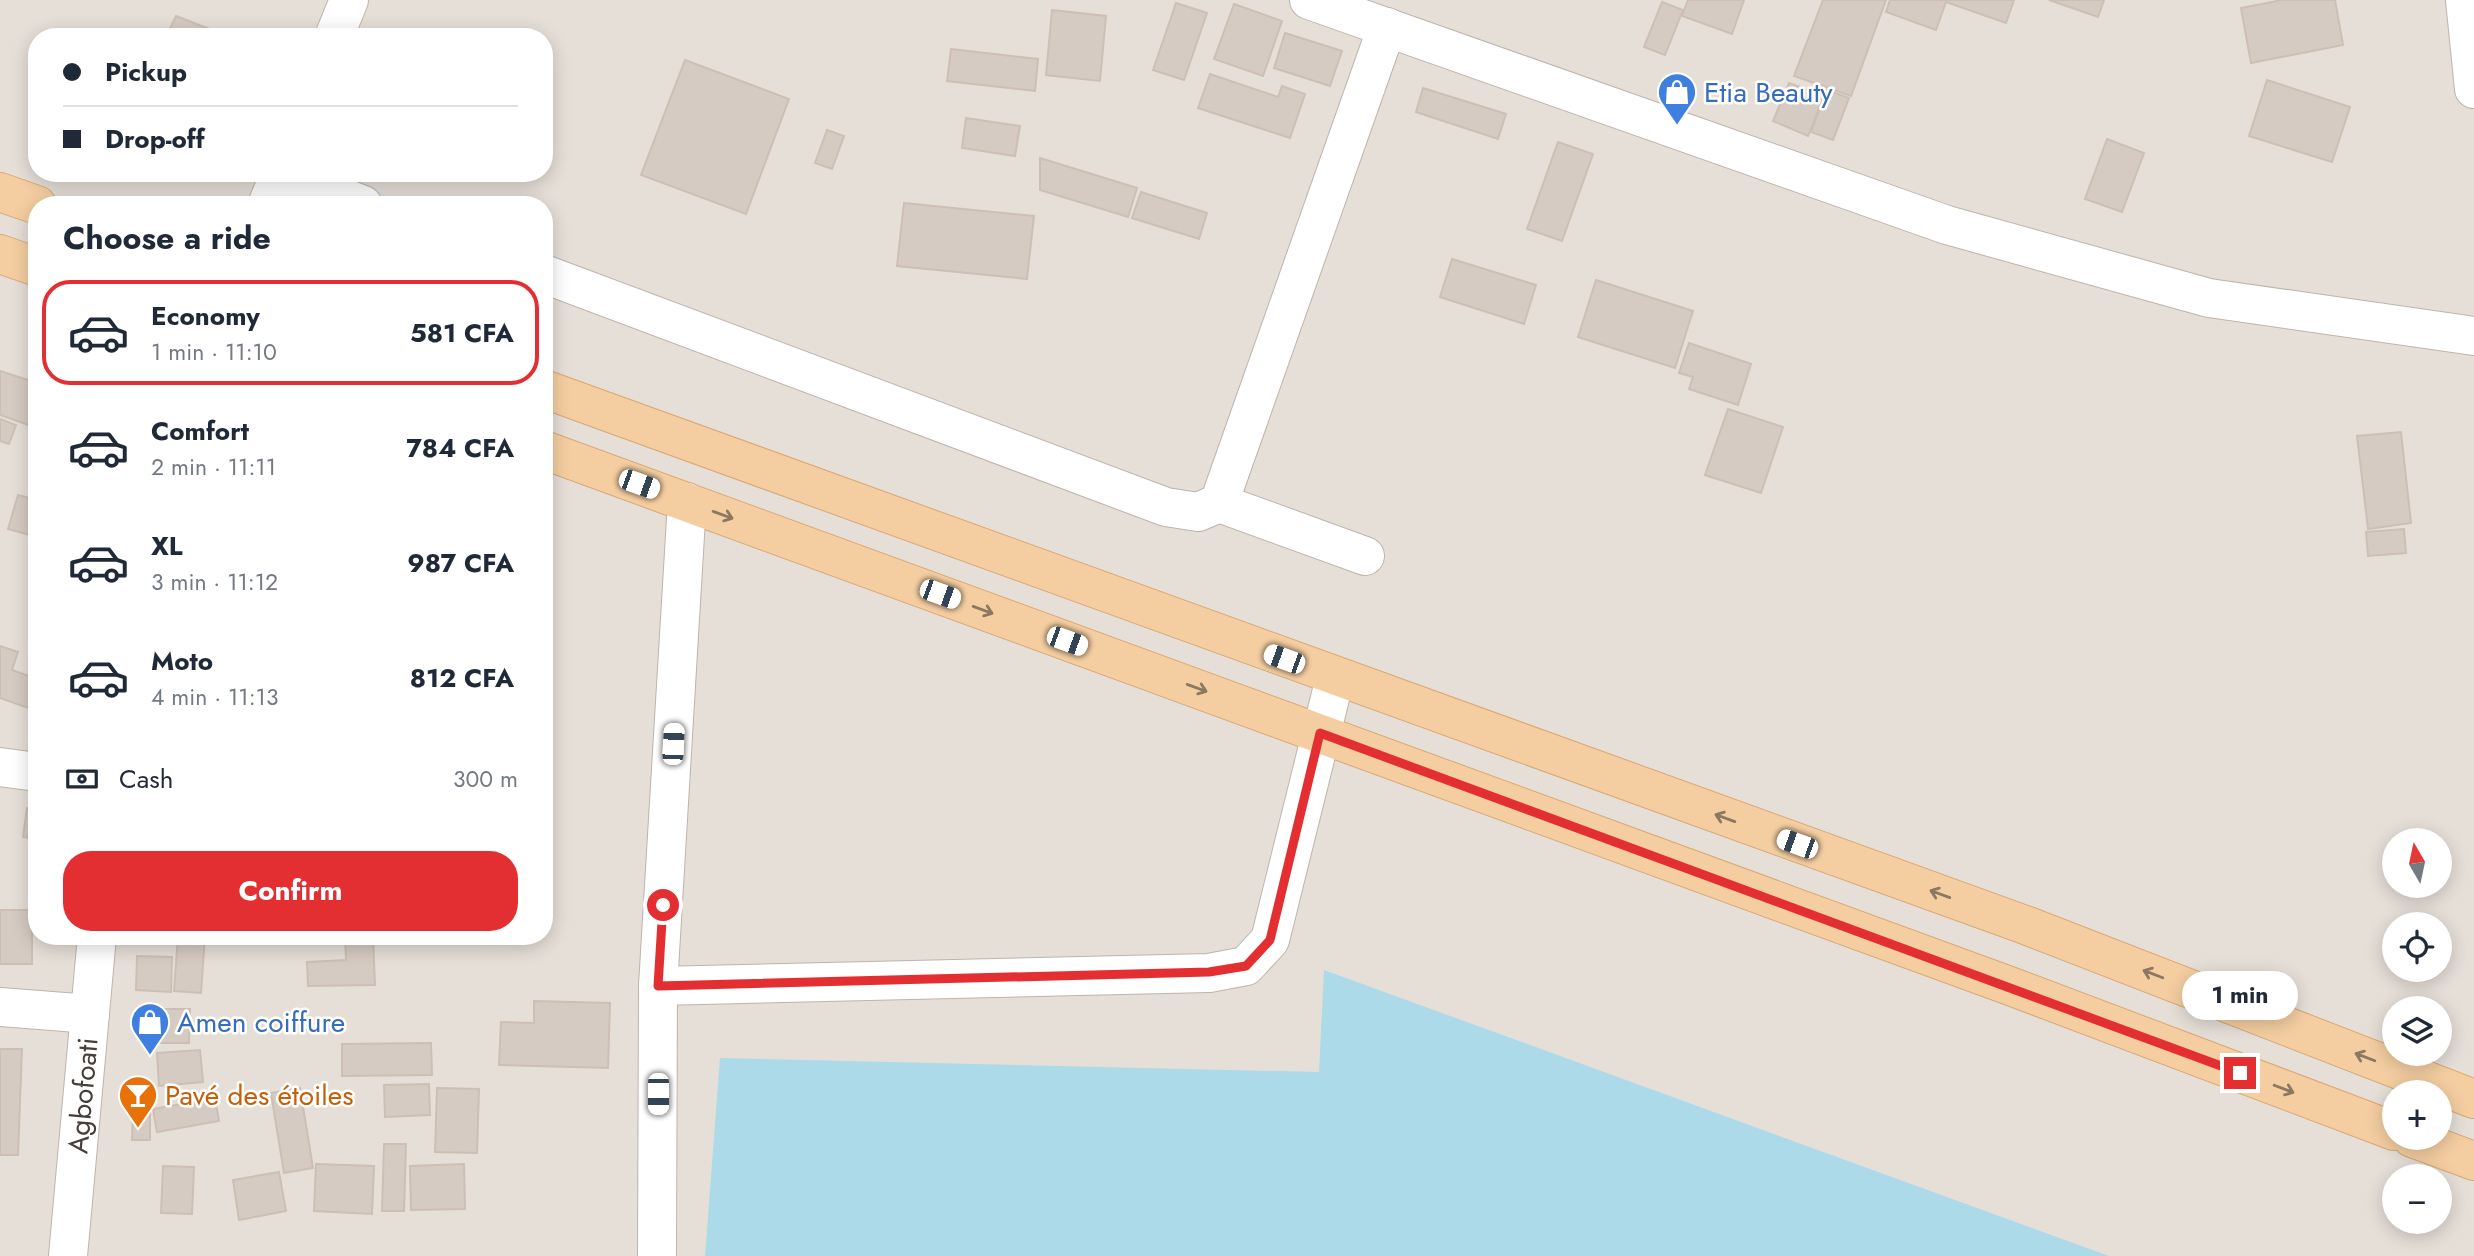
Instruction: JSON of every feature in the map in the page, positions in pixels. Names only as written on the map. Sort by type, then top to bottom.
[{"type":"main road","points":[[0,192],[28,202]]},
{"type":"main road","points":[[0,254],[28,264]]},
{"type":"main road","points":[[553,392],[1335,678],[2028,926],[2474,1099]]},
{"type":"main road","points":[[553,453],[1320,733],[2382,1127]]},
{"type":"main road","points":[[2444,1150],[2474,1161]]},
{"type":"street","points":[[338,28],[349,0]]},
{"type":"street","points":[[1309,0],[1947,225],[2209,298],[2474,337]]},
{"type":"street","points":[[2465,0],[2474,89]]},
{"type":"street","points":[[1219,503],[1387,27]]},
{"type":"street","points":[[304,182],[340,196]]},
{"type":"street","points":[[553,277],[1166,508],[1198,512],[1219,503],[1365,556]]},
{"type":"street","points":[[657,1256],[658,986],[687,502]]},
{"type":"street","points":[[658,986],[1209,972],[1246,966],[1270,940],[1335,678]]},
{"type":"street","points":[[0,766],[28,771]]},
{"type":"street","name":"Agbofoati","points":[[68,1256],[96,945]]},
{"type":"street","points":[[0,1007],[90,1014]]},
{"type":"shaded area","points":[[0,0],[2474,0],[2474,1256],[0,1256]]},
{"type":"water","points":[[1324,970],[2109,1256],[705,1256],[720,1058],[1319,1072]]},
{"type":"building","points":[[1688,0],[1744,0],[1732,34],[1682,16]]},
{"type":"building","points":[[1823,0],[1886,0],[1851,96],[1794,76]]},
{"type":"building","points":[[1890,0],[2014,0],[2006,23],[1946,2],[1936,30],[1886,12]]},
{"type":"building","points":[[2049,0],[2104,0],[2098,17]]},
{"type":"building","points":[[2282,0],[2335,0],[2343,45],[2251,63],[2241,8]]},
{"type":"building","points":[[1662,2],[1683,10],[1665,55],[1644,47]]},
{"type":"building","points":[[1176,3],[1207,13],[1184,80],[1153,70]]},
{"type":"building","points":[[1234,4],[1282,21],[1263,76],[1214,59]]},
{"type":"building","points":[[1052,10],[1106,16],[1100,81],[1046,75]]},
{"type":"building","points":[[176,16],[207,28],[170,28]]},
{"type":"building","points":[[1285,33],[1342,51],[1330,86],[1274,68]]},
{"type":"building","points":[[951,49],[1038,59],[1035,91],[947,81]]},
{"type":"building","points":[[685,60],[789,99],[746,214],[641,175]]},
{"type":"building","points":[[1210,74],[1278,97],[1282,86],[1305,94],[1290,138],[1198,108]]},
{"type":"building","points":[[2267,80],[2350,107],[2332,162],[2249,136]]},
{"type":"building","points":[[1789,83],[1824,96],[1808,136],[1773,121]]},
{"type":"building","points":[[1423,88],[1506,114],[1498,139],[1416,112]]},
{"type":"building","points":[[1827,90],[1849,98],[1833,140],[1811,132]]},
{"type":"building","points":[[966,118],[1020,126],[1015,156],[962,148]]},
{"type":"building","points":[[827,130],[844,136],[832,169],[815,163]]},
{"type":"building","points":[[2107,139],[2144,153],[2122,212],[2085,199]]},
{"type":"building","points":[[1558,142],[1593,154],[1562,241],[1527,229]]},
{"type":"building","points":[[1040,158],[1137,188],[1128,217],[1040,190]]},
{"type":"building","points":[[1141,192],[1207,213],[1199,239],[1132,218]]},
{"type":"building","points":[[904,203],[1034,216],[1027,279],[897,266]]},
{"type":"building","points":[[1452,259],[1536,285],[1524,324],[1440,297]]},
{"type":"building","points":[[1596,280],[1693,311],[1675,368],[1578,337]]},
{"type":"building","points":[[1689,343],[1751,364],[1738,405],[1689,389],[1693,377],[1679,373]]},
{"type":"building","points":[[0,371],[28,380],[28,425],[0,415]]},
{"type":"building","points":[[1728,409],[1783,427],[1761,493],[1705,475]]},
{"type":"building","points":[[0,419],[16,425],[9,444],[0,441]]},
{"type":"building","points":[[2401,432],[2411,523],[2368,529],[2357,436]]},
{"type":"building","points":[[18,495],[28,498],[28,535],[8,529]]},
{"type":"building","points":[[2404,529],[2406,553],[2368,556],[2366,532]]},
{"type":"building","points":[[0,646],[18,652],[12,670],[28,676],[28,708],[0,698]]},
{"type":"building","points":[[27,808],[28,838],[23,837]]},
{"type":"building","points":[[0,910],[28,910],[28,945],[32,945],[32,964],[0,964]]},
{"type":"building","points":[[177,945],[204,945],[201,993],[174,991]]},
{"type":"building","points":[[345,945],[373,945],[375,985],[308,986],[307,962],[346,960]]},
{"type":"building","points":[[137,956],[172,957],[171,992],[136,990]]},
{"type":"building","points":[[534,1001],[610,1003],[608,1068],[499,1065],[501,1022],[534,1023]]},
{"type":"building","points":[[147,1009],[190,1009],[189,1043],[147,1043]]},
{"type":"building","points":[[431,1043],[432,1075],[342,1076],[342,1044]]},
{"type":"building","points":[[0,1049],[22,1049],[18,1155],[0,1155]]},
{"type":"building","points":[[200,1050],[203,1082],[159,1086],[157,1053]]},
{"type":"building","points":[[429,1084],[430,1115],[385,1117],[384,1085]]},
{"type":"building","points":[[300,1088],[313,1168],[284,1173],[271,1093]]},
{"type":"building","points":[[437,1088],[479,1089],[477,1153],[435,1152]]},
{"type":"building","points":[[215,1098],[219,1121],[157,1132],[153,1109]]},
{"type":"building","points":[[133,1110],[150,1110],[150,1140],[132,1140]]},
{"type":"building","points":[[384,1144],[406,1144],[404,1211],[382,1211]]},
{"type":"building","points":[[316,1164],[374,1166],[372,1214],[314,1211]]},
{"type":"building","points":[[464,1164],[465,1209],[411,1210],[410,1166]]},
{"type":"building","points":[[163,1166],[194,1167],[192,1214],[161,1213]]},
{"type":"building","points":[[279,1172],[286,1211],[239,1220],[233,1180]]},
{"type":"place","name":"Etia Beauty","points":[[1677,126]]},
{"type":"place","name":"Amen coiffure","points":[[150,1056]]},
{"type":"place","name":"Pavé des étoiles","points":[[138,1129]]},
{"type":"route","points":[[663,905],[658,986],[1209,972],[1246,966],[1270,940],[1320,733],[2240,1073]]}]
